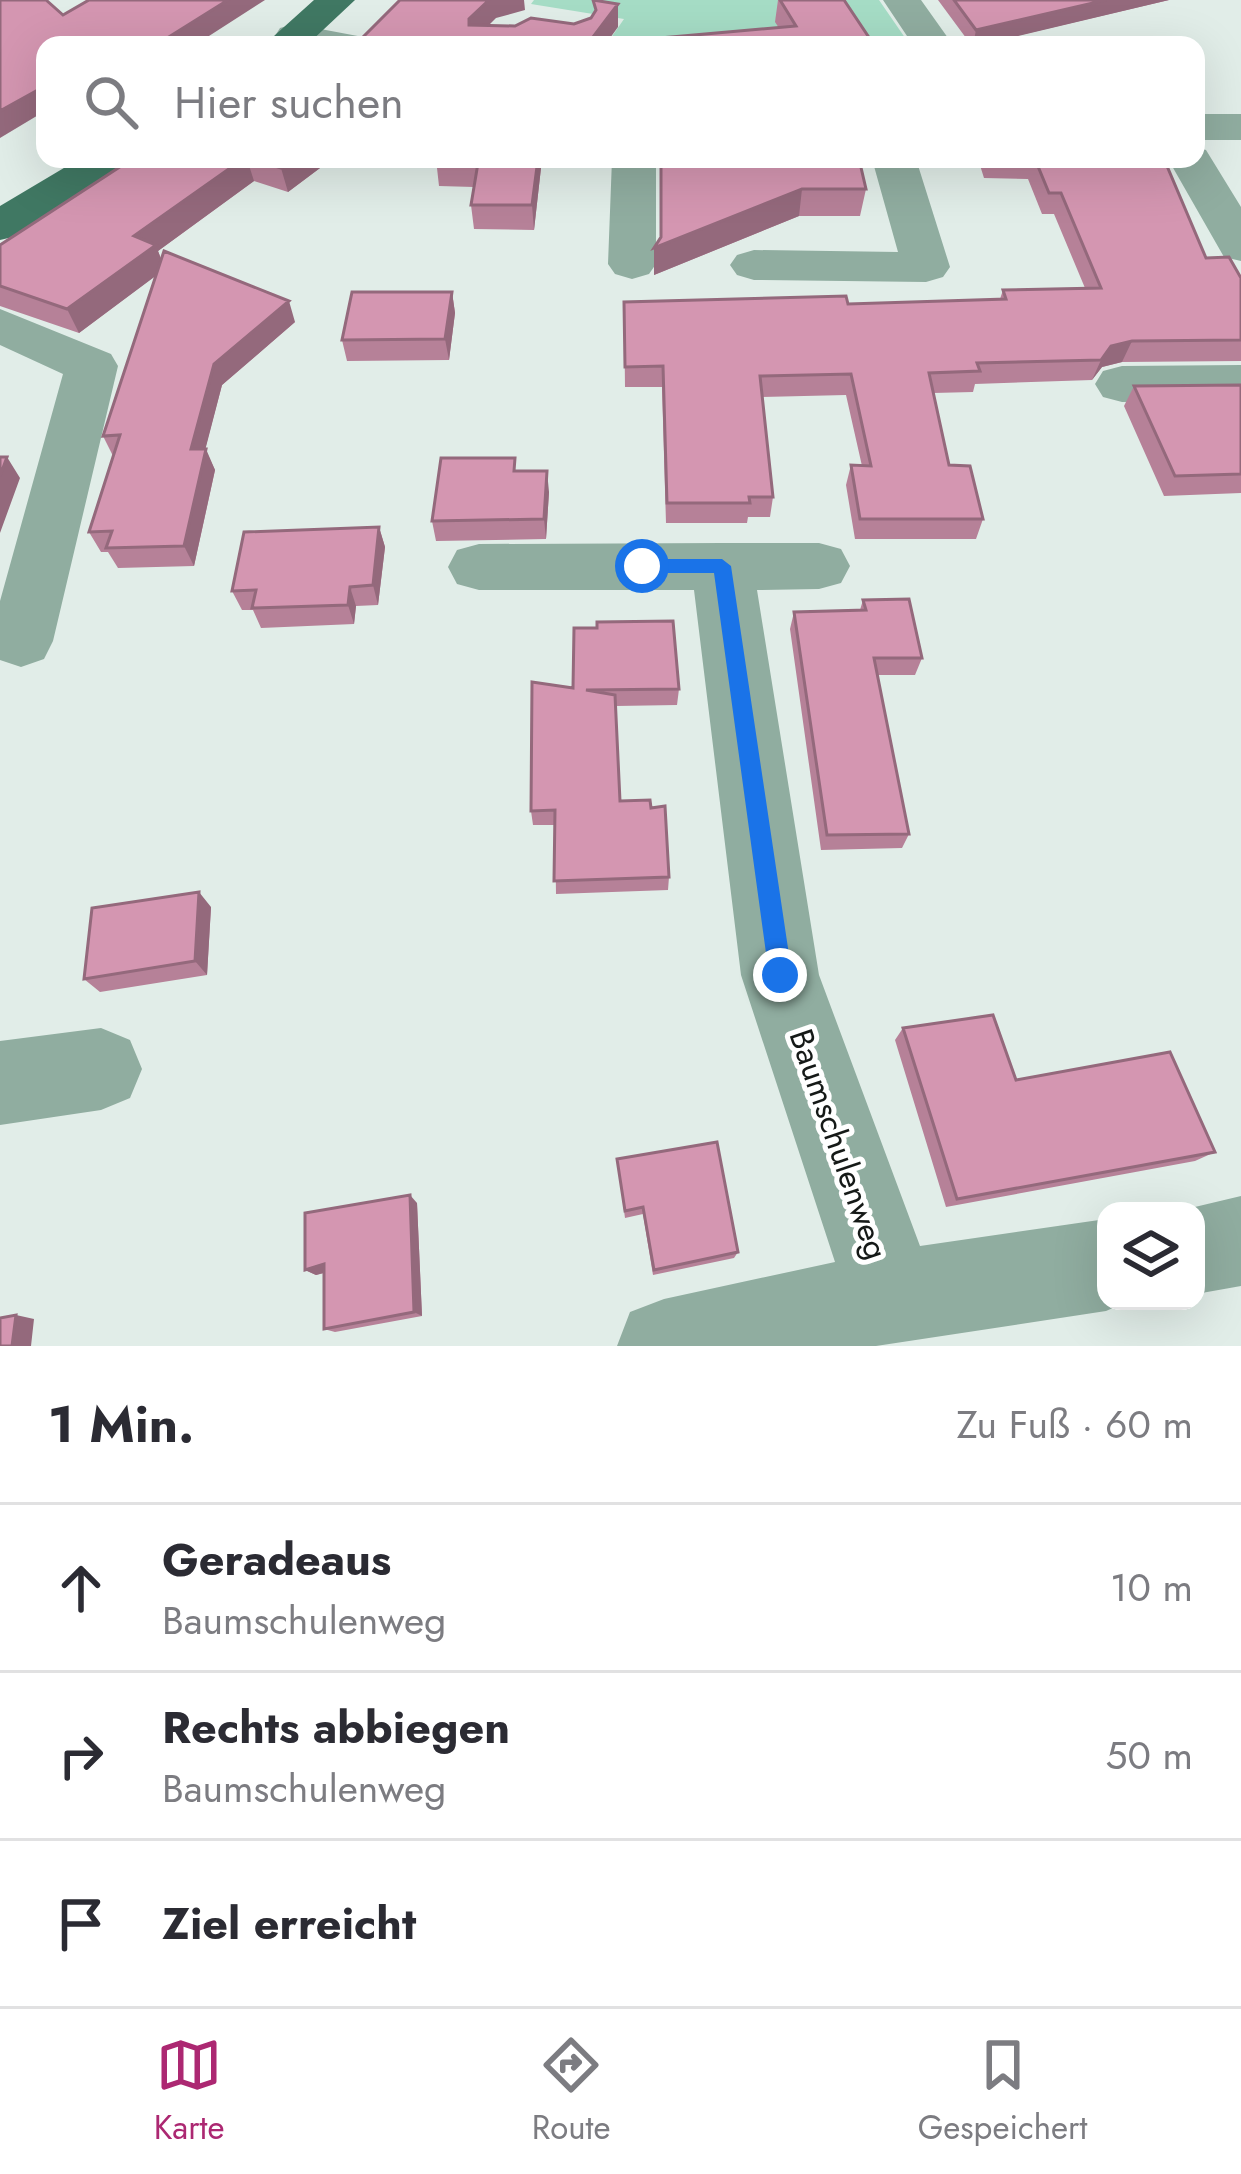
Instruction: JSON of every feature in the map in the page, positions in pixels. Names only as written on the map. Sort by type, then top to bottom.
[{"type":"main road","points":[[294,36],[336,0]]},
{"type":"main road","points":[[0,226],[95,168]]},
{"type":"street","points":[[902,0],[927,36]]},
{"type":"street","points":[[1205,127],[1241,128]]},
{"type":"street","points":[[632,264],[634,168]]},
{"type":"street","points":[[754,265],[926,267],[897,168]]},
{"type":"street","points":[[1195,168],[1241,247]]},
{"type":"street","points":[[0,325],[92,366],[21,641]]},
{"type":"street","points":[[1122,384],[1241,383]]},
{"type":"street","name":"Baumschulenweg","points":[[722,566],[780,975],[892,1296]]},
{"type":"street","points":[[478,567],[819,566]]},
{"type":"street","points":[[0,1083],[101,1069]]},
{"type":"street","points":[[1205,1247],[1241,1241]]},
{"type":"street","points":[[664,1346],[892,1296],[1097,1266]]},
{"type":"green space","points":[[534,0],[879,0],[904,36],[612,36],[624,19],[531,4]]},
{"type":"building","points":[[0,0],[46,0],[63,15],[89,0],[228,0],[170,36],[36,36],[36,91],[0,111]]},
{"type":"building","points":[[400,0],[489,0],[469,19],[469,25],[515,26],[531,18],[574,24],[591,18],[596,10],[593,0],[618,4],[594,36],[364,36]]},
{"type":"building","points":[[780,0],[844,0],[868,36],[684,36],[796,26]]},
{"type":"building","points":[[954,0],[1106,0],[976,30]]},
{"type":"building","points":[[118,168],[230,168],[134,236],[156,245],[67,309],[0,286],[0,245]]},
{"type":"building","points":[[477,168],[537,168],[532,205],[471,205]]},
{"type":"building","points":[[661,168],[861,168],[866,189],[802,189],[654,248],[661,237]]},
{"type":"building","points":[[1039,168],[1168,168],[1206,258],[1229,257],[1241,278],[1241,340],[1132,341],[1111,346],[1101,360],[977,363],[980,371],[929,373],[949,465],[970,466],[983,519],[860,519],[851,465],[871,466],[851,374],[760,376],[773,497],[749,497],[750,503],[667,503],[663,366],[625,367],[624,302],[846,296],[848,304],[1006,299],[1003,290],[1101,288],[1061,193],[1049,193]]},
{"type":"building","points":[[164,251],[289,301],[214,364],[191,449],[206,449],[184,546],[106,548],[112,531],[89,532],[120,435],[103,436]]},
{"type":"building","points":[[352,292],[452,292],[445,339],[342,340]]},
{"type":"building","points":[[1241,385],[1241,474],[1175,476],[1134,386]]},
{"type":"building","points":[[441,458],[515,458],[514,471],[547,471],[544,519],[432,521]]},
{"type":"building","points":[[379,527],[373,585],[350,587],[348,605],[252,608],[256,590],[232,591],[244,532]]},
{"type":"building","points":[[909,599],[922,658],[874,658],[909,834],[827,835],[794,612],[866,610],[863,600]]},
{"type":"building","points":[[673,621],[679,689],[586,690],[615,695],[620,801],[650,800],[651,808],[665,806],[669,877],[554,881],[555,810],[531,811],[532,682],[573,688],[574,628],[597,628],[597,622]]},
{"type":"building","points":[[199,892],[195,961],[84,979],[92,908]]},
{"type":"building","points":[[993,1015],[1016,1080],[1170,1052],[1215,1152],[957,1199],[903,1028]]},
{"type":"building","points":[[717,1142],[738,1252],[654,1270],[643,1207],[625,1211],[617,1159]]},
{"type":"building","points":[[410,1195],[414,1312],[324,1329],[324,1264],[305,1270],[305,1213]]},
{"type":"building","points":[[16,1315],[12,1346],[0,1346],[0,1318]]},
{"type":"route","points":[[642,566],[722,566],[780,975]]}]
